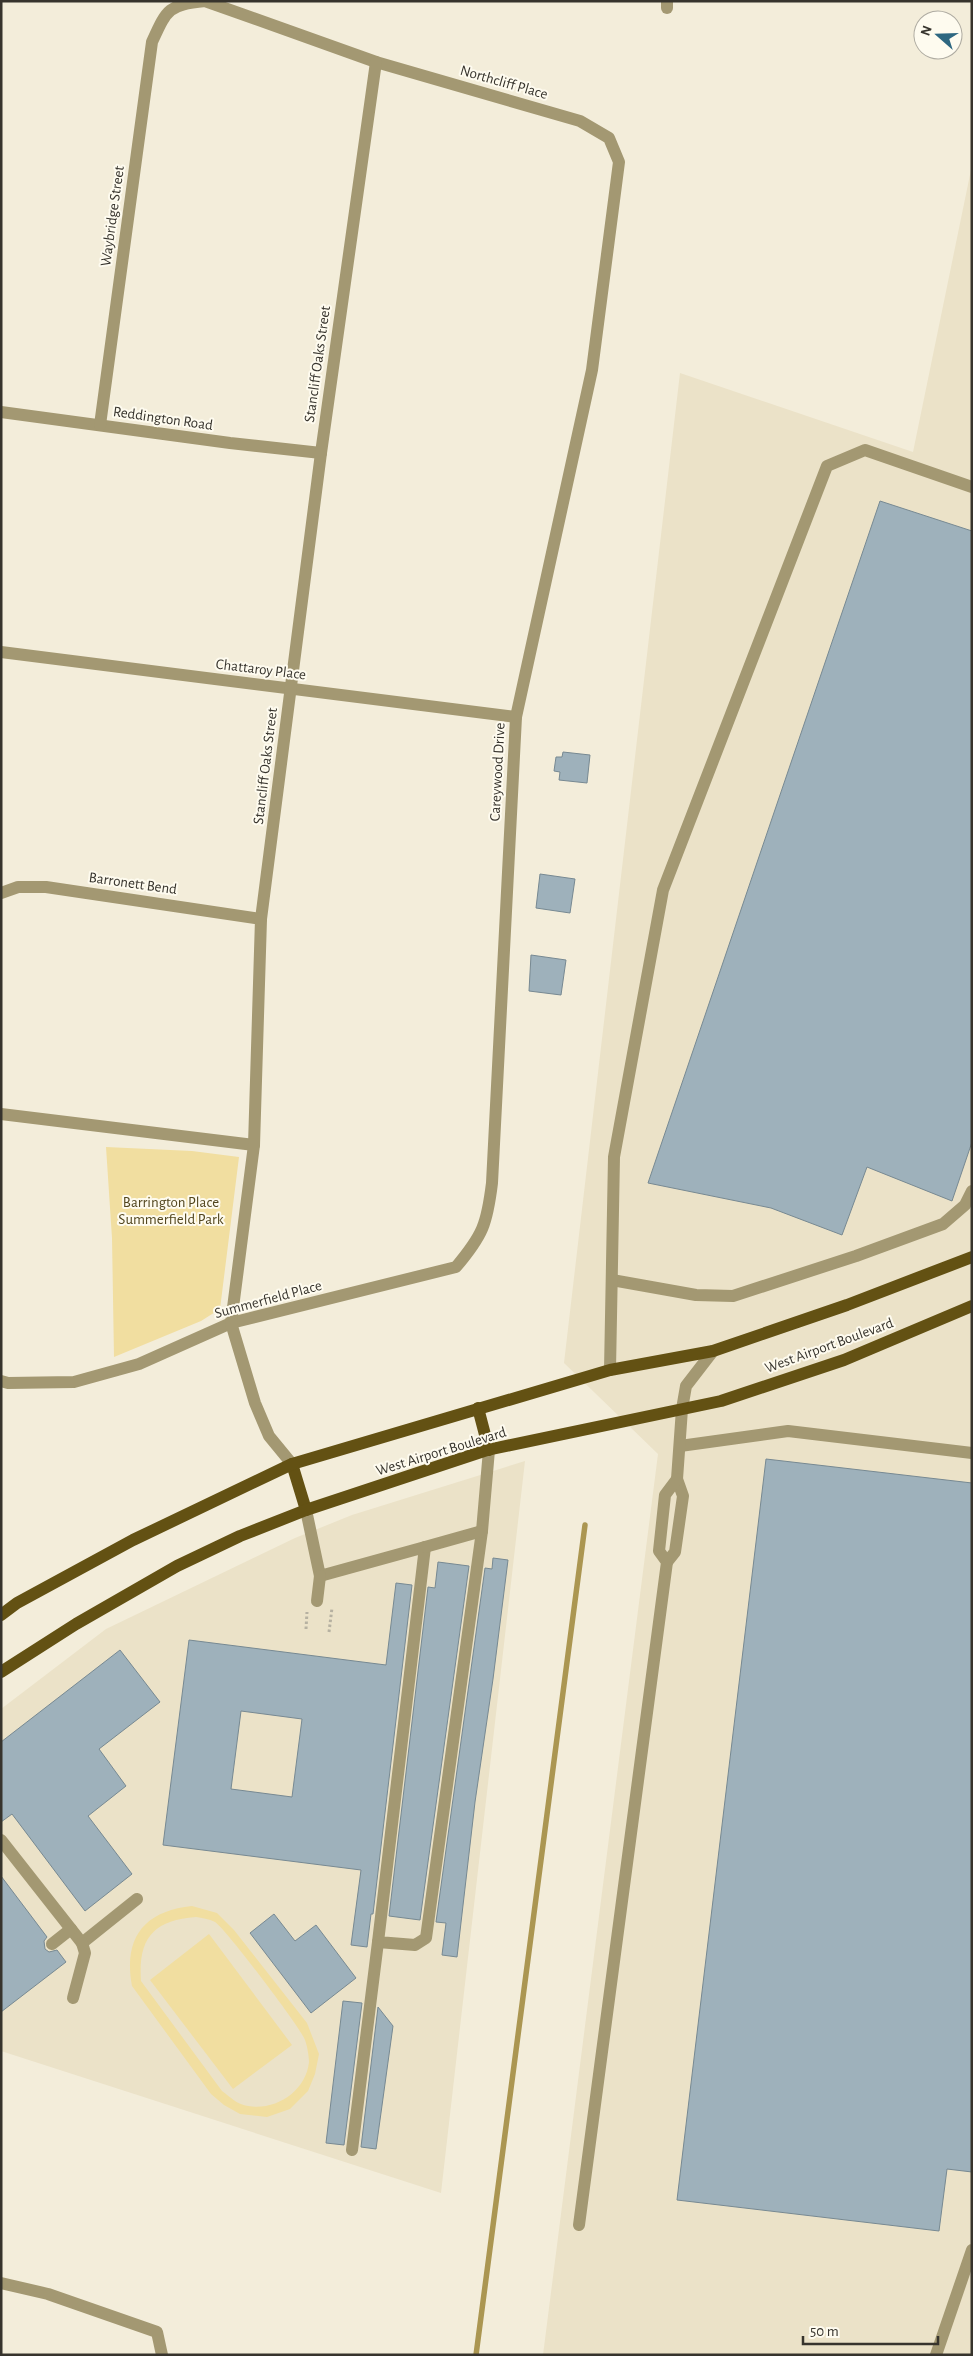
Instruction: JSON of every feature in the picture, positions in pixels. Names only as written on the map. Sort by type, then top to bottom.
[{"type":"main road","name":"West Airport Boulevard","points":[[1,1615],[17,1603],[134,1540],[292,1464],[610,1370],[713,1351],[847,1305],[972,1257]]},
{"type":"main road","name":"West Airport Boulevard","points":[[1,1672],[76,1624],[178,1566],[240,1536],[306,1510],[489,1450],[721,1401],[844,1360],[972,1306]]},
{"type":"main road","points":[[478,1408],[489,1450]]},
{"type":"main road","points":[[292,1464],[306,1510]]},
{"type":"street","name":"Northcliff Place","points":[[165,13],[182,4],[205,1],[376,62],[580,120],[609,138],[619,162],[592,370]]},
{"type":"street","name":"Waybridge Street","points":[[100,425],[152,42],[165,13]]},
{"type":"street","name":"Stancliff Oaks Street","points":[[292,1464],[269,1436],[255,1403],[231,1323],[254,1145],[261,919],[321,453],[376,62]]},
{"type":"street","name":"Careywood Drive","points":[[492,1183],[516,717],[592,370]]},
{"type":"street","name":"Reddington Road","points":[[1,412],[321,453]]},
{"type":"street","points":[[610,1370],[614,1157],[664,890],[827,466],[865,450],[972,487]]},
{"type":"street","name":"Chattaroy Place","points":[[1,652],[516,717]]},
{"type":"street","name":"Barronett Bend","points":[[1,894],[18,887],[46,887],[261,919]]},
{"type":"street","points":[[1,1114],[254,1145]]},
{"type":"street","name":"Summerfield Place","points":[[1,1381],[8,1383],[74,1382],[139,1364],[231,1323],[456,1267],[473,1248],[487,1220],[492,1183]]},
{"type":"street","points":[[612,1280],[696,1295],[733,1296],[943,1224],[965,1205],[972,1191]]},
{"type":"street","points":[[579,2225],[667,1562],[659,1551],[664,1503],[666,1495],[677,1479],[682,1409],[686,1386],[713,1351]]},
{"type":"street","points":[[680,1446],[788,1431],[972,1453]]},
{"type":"street","points":[[378,1942],[416,1946],[426,1938],[482,1531],[489,1450]]},
{"type":"street","points":[[306,1510],[320,1576],[317,1601]]},
{"type":"street","points":[[320,1576],[482,1531]]},
{"type":"street","points":[[352,2150],[425,1547]]},
{"type":"street","points":[[1,1840],[82,1943],[85,1952],[73,1998]]},
{"type":"street","points":[[82,1943],[137,1899]]},
{"type":"street","points":[[52,1944],[71,1930]]},
{"type":"street","points":[[936,2355],[972,2250]]},
{"type":"street","points":[[1,2283],[48,2294],[157,2332],[162,2355]]},
{"type":"path","points":[[329,1632],[332,1603]]},
{"type":"shaded area","points":[[972,165],[972,2355],[543,2355],[658,1454],[564,1363],[680,373],[913,452]]},
{"type":"shaded area","points":[[525,1461],[441,2193],[1,2051],[1,1709],[106,1629],[295,1538],[352,1515]]},
{"type":"green space","name":"Barrington Place Summerfield Park","points":[[106,1147],[192,1151],[239,1157],[220,1309],[201,1321],[114,1357],[112,1238]]},
{"type":"green space","points":[[192,1906],[217,1913],[234,1930],[307,2023],[319,2054],[315,2074],[308,2091],[290,2109],[267,2117],[240,2114],[224,2105],[211,2094],[132,1986],[130,1969],[134,1941],[150,1921],[161,1914]],"holes":[[[196,1917],[208,1919],[222,1928],[277,1999],[305,2040],[309,2060],[307,2072],[296,2090],[279,2102],[259,2107],[244,2105],[222,2091],[141,1981],[142,1954],[151,1934],[169,1922]]]},
{"type":"green space","points":[[209,1934],[292,2045],[233,2089],[150,1980]]},
{"type":"building","points":[[880,501],[972,531],[972,1142],[952,1201],[867,1167],[842,1235],[771,1208],[648,1183]]},
{"type":"building","points":[[563,752],[590,755],[587,783],[559,780],[560,772],[554,771],[556,757],[562,757]]},
{"type":"building","points":[[540,874],[575,879],[570,913],[536,908]]},
{"type":"building","points":[[531,955],[566,960],[561,995],[529,991]]},
{"type":"building","points":[[766,1459],[972,1483],[972,2172],[947,2169],[939,2231],[677,2200]]},
{"type":"building","points":[[493,1558],[508,1560],[475,1802],[457,1957],[442,1955],[446,1923],[436,1922],[485,1568],[492,1569]]},
{"type":"building","points":[[438,1562],[469,1566],[420,1920],[389,1916],[428,1587],[435,1588]]},
{"type":"building","points":[[396,1583],[412,1585],[373,1914],[371,1914],[367,1947],[351,1945],[361,1870],[163,1845],[189,1640],[386,1665]],"holes":[[[241,1711],[302,1719],[292,1797],[231,1789]]]},
{"type":"building","points":[[120,1650],[160,1702],[99,1749],[126,1786],[88,1816],[132,1874],[85,1911],[12,1814],[1,1822],[1,1742]]},
{"type":"building","points":[[1,1876],[47,1937],[44,1941],[45,1949],[49,1952],[57,1950],[66,1962],[1,2012]]},
{"type":"building","points":[[274,1914],[295,1941],[316,1925],[356,1978],[311,2013],[250,1933]]},
{"type":"building","points":[[343,2001],[362,2003],[344,2145],[326,2143]]},
{"type":"building","points":[[378,2007],[393,2026],[376,2149],[361,2147]]},
{"type":"waterway","points":[[476,2355],[585,1525]]}]
